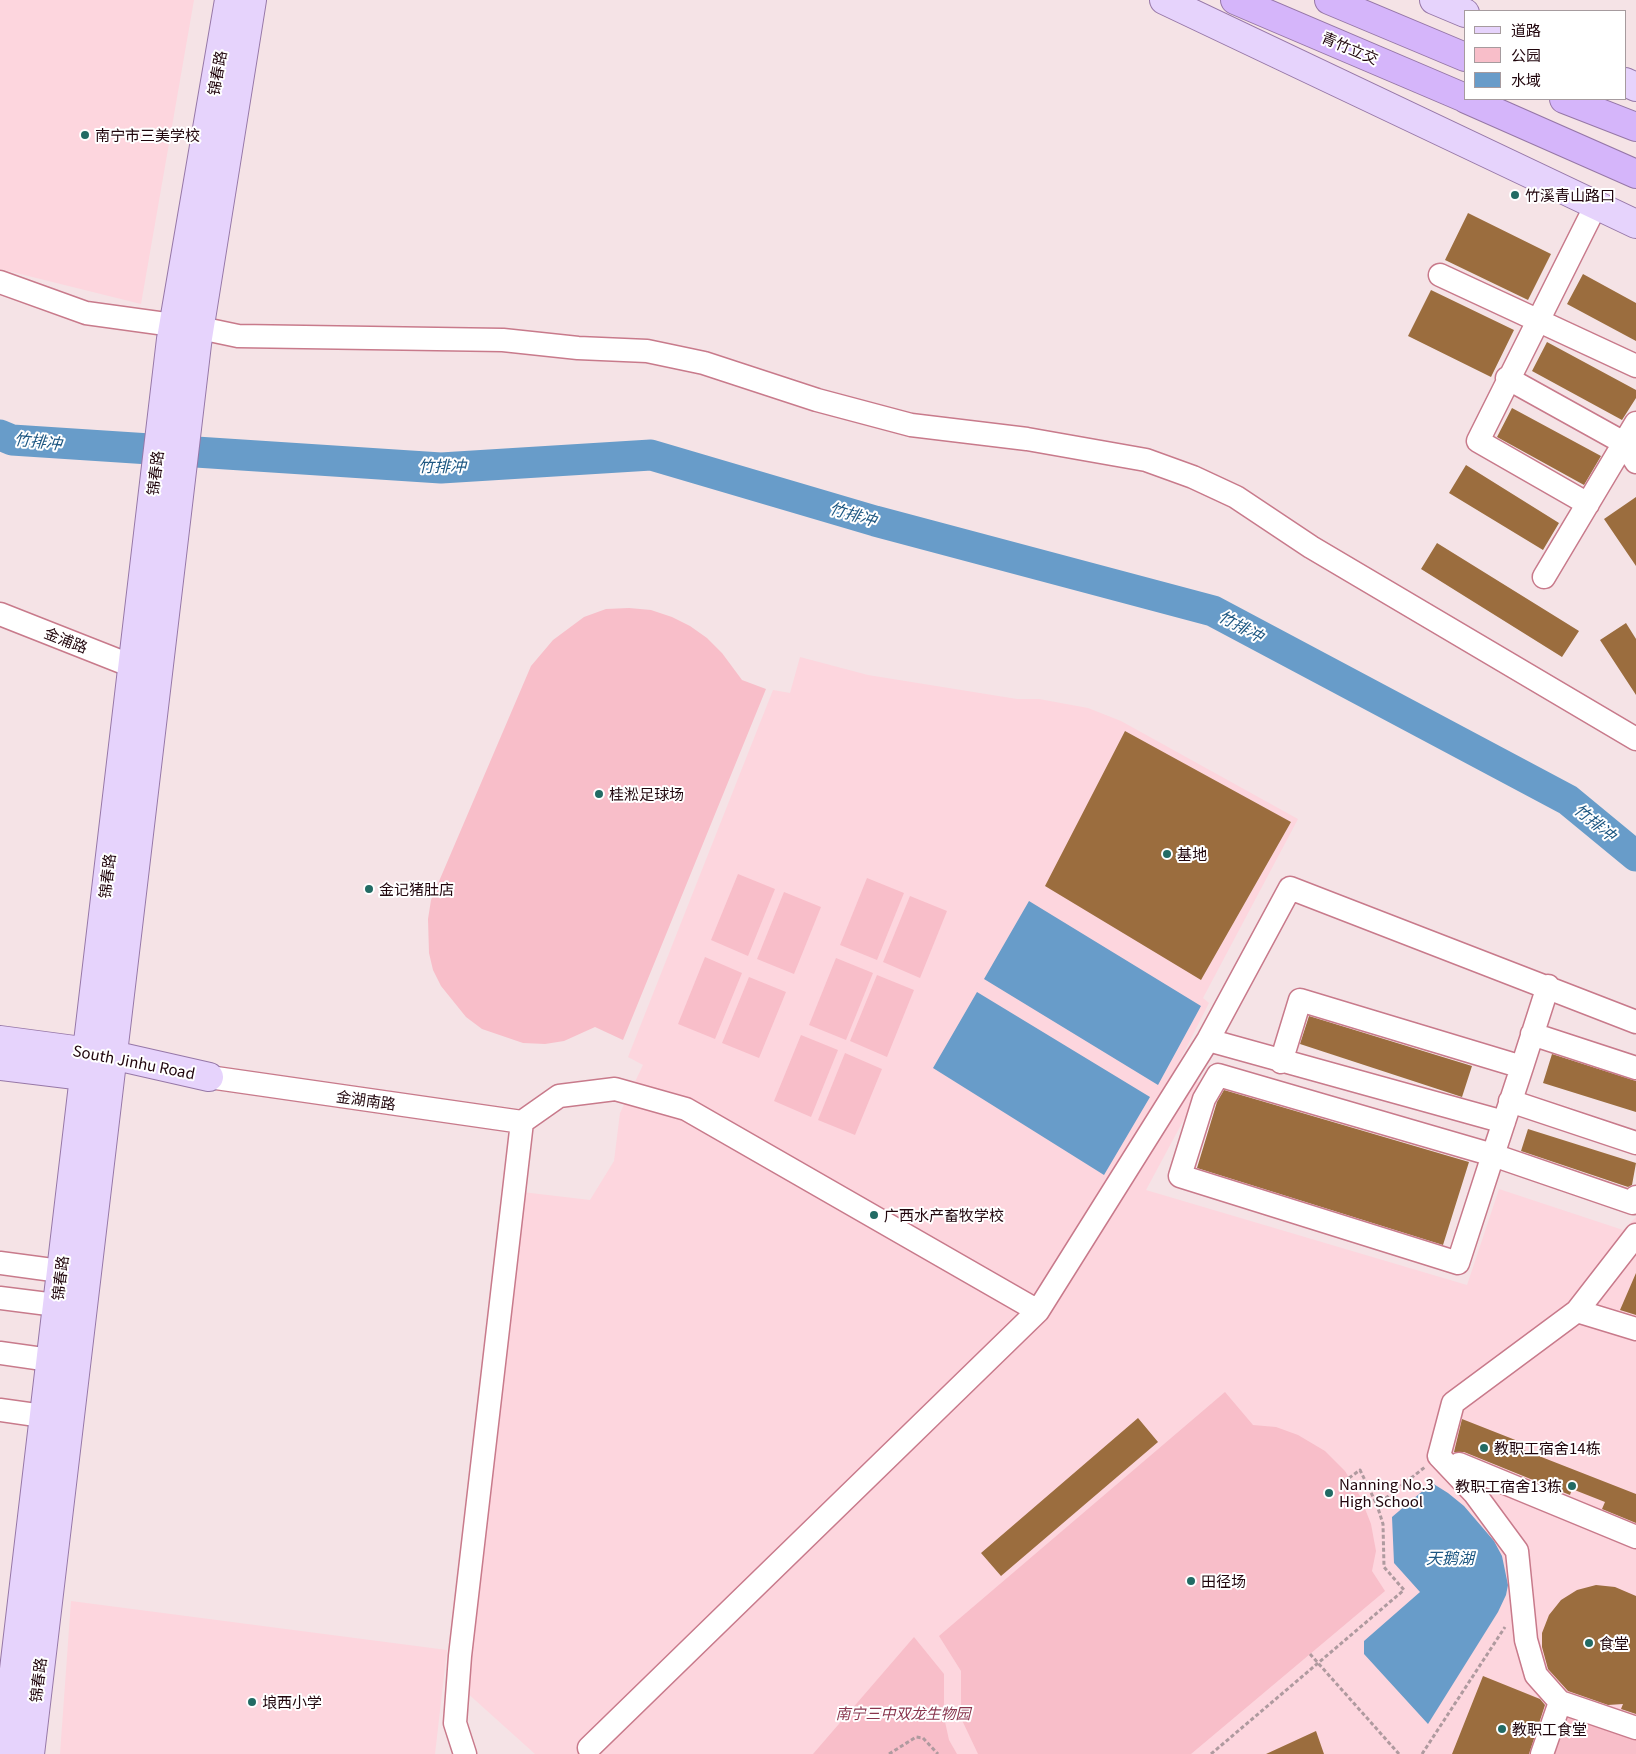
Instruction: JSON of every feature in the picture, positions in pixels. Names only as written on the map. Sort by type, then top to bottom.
[{"type":"highway","name":"青竹立交","points":[[1236,0],[1464,97]]},
{"type":"highway","points":[[1329,0],[1464,57]]},
{"type":"highway","name":"青竹立交","points":[[1470,100],[1636,174]]},
{"type":"highway","points":[[1567,100],[1636,127]]},
{"type":"highway","points":[[1579,100],[1636,110]]},
{"type":"main road","name":"锦春路","points":[[4,1754],[60,1271],[98,1065],[153,594],[172,332],[229,0]]},
{"type":"main road","name":"锦春路","points":[[30,1754],[98,1065],[132,666],[153,594],[198,336],[252,0]]},
{"type":"main road","points":[[1164,0],[1636,224]]},
{"type":"main road","points":[[1434,0],[1464,13]]},
{"type":"main road","name":"South Jinhu Road","points":[[0,1040],[98,1065]]},
{"type":"main road","name":"South Jinhu Road","points":[[0,1066],[98,1065],[209,1077]]},
{"type":"street","points":[[1588,504],[1478,441],[1507,378],[1596,205]]},
{"type":"street","points":[[1440,275],[1636,366]]},
{"type":"street","points":[[0,282],[86,313],[172,332]]},
{"type":"street","points":[[198,336],[503,340],[578,348],[647,351],[704,363],[817,400],[911,424],[1027,439],[1146,460],[1193,477],[1236,496],[1311,548],[1636,739]]},
{"type":"street","points":[[1507,378],[1624,443],[1636,462]]},
{"type":"street","points":[[1544,577],[1636,423]]},
{"type":"street","name":"金浦路","points":[[0,614],[132,666]]},
{"type":"street","points":[[589,1748],[1038,1311],[1208,1040],[1290,888],[1548,986],[1636,1022]]},
{"type":"street","points":[[1548,986],[1532,1034],[1522,1067],[1507,1111],[1493,1155],[1458,1263],[1180,1176],[1204,1099],[1218,1076],[1493,1155],[1633,1203],[1636,1197]]},
{"type":"street","points":[[1281,1062],[1300,1000],[1522,1067]]},
{"type":"street","points":[[1532,1034],[1636,1068]]},
{"type":"street","points":[[1208,1040],[1281,1062],[1507,1111],[1636,1143]]},
{"type":"street","name":"金湖南路","points":[[209,1077],[522,1122]]},
{"type":"street","points":[[464,1754],[455,1723],[460,1656],[522,1122],[559,1096],[615,1089],[686,1108],[1038,1311]]},
{"type":"street","points":[[1636,1235],[1577,1311],[1453,1403],[1449,1460],[1517,1551],[1526,1640],[1536,1675],[1560,1702],[1636,1728]]},
{"type":"street","points":[[0,1263],[60,1271]]},
{"type":"street","points":[[0,1298],[56,1305]]},
{"type":"street","points":[[1577,1311],[1636,1329]]},
{"type":"street","points":[[0,1353],[50,1360]]},
{"type":"street","points":[[0,1410],[43,1416]]},
{"type":"street","points":[[1449,1460],[1636,1537]]},
{"type":"street","points":[[1542,1754],[1560,1702]]},
{"type":"path","points":[[1377,1505],[1449,1460]]},
{"type":"path","points":[[1211,1754],[1404,1590],[1384,1567],[1383,1524],[1377,1505],[1360,1470],[1349,1478]]},
{"type":"path","points":[[1422,1754],[1522,1601]]},
{"type":"path","points":[[1310,1654],[1399,1754]]},
{"type":"path","points":[[889,1754],[916,1737],[923,1738],[938,1754]]},
{"type":"shaded area","name":"南宁市三美学校","points":[[0,0],[194,0],[141,304],[0,269]]},
{"type":"shaded area","name":"广西水产畜牧学校","points":[[800,657],[868,675],[1017,699],[1039,699],[1088,708],[1121,721],[1298,819],[1203,998],[1209,1003],[1175,1070],[1203,1084],[1146,1190],[1467,1285],[1499,1189],[1623,1230],[1636,1217],[1636,1754],[535,1754],[465,1691],[522,1192],[590,1200],[614,1161],[620,1113],[643,1065],[628,1057],[773,690],[790,693]]},
{"type":"shaded area","name":"埌西小学","points":[[71,1601],[447,1650],[435,1754],[60,1754]]},
{"type":"green space","name":"桂淞足球场","points":[[629,608],[651,610],[690,626],[707,638],[722,653],[742,680],[766,689],[623,1040],[595,1027],[564,1041],[545,1044],[523,1043],[482,1029],[466,1017],[441,986],[433,970],[429,953],[428,919],[431,900],[531,666],[553,640],[584,617],[606,609]]},
{"type":"green space","points":[[738,874],[775,889],[748,956],[711,940]]},
{"type":"green space","points":[[867,878],[904,893],[877,960],[840,945]]},
{"type":"green space","points":[[784,892],[821,907],[794,974],[757,959]]},
{"type":"green space","points":[[910,896],[947,911],[920,978],[883,962]]},
{"type":"green space","points":[[705,957],[742,973],[715,1039],[678,1024]]},
{"type":"green space","points":[[836,958],[873,973],[846,1040],[809,1025]]},
{"type":"green space","points":[[877,975],[914,990],[887,1057],[850,1041]]},
{"type":"green space","points":[[749,977],[786,992],[759,1058],[722,1043]]},
{"type":"green space","points":[[801,1035],[838,1050],[811,1117],[774,1101]]},
{"type":"green space","points":[[845,1053],[882,1069],[855,1135],[818,1120]]},
{"type":"green space","name":"田径场","points":[[1225,1392],[1253,1425],[1276,1427],[1298,1435],[1325,1451],[1345,1471],[1360,1496],[1371,1524],[1376,1551],[1372,1571],[1385,1591],[1191,1754],[978,1754],[961,1718],[961,1671],[939,1636]]},
{"type":"green space","name":"南宁三中双龙生物园","points":[[914,1637],[944,1674],[944,1717],[949,1740],[957,1754],[813,1754]]},
{"type":"green space","points":[[1565,1710],[1636,1736],[1636,1754],[1550,1754]]},
{"type":"water","points":[[1029,901],[1201,1006],[1158,1085],[984,979]]},
{"type":"water","points":[[977,992],[1150,1097],[1104,1175],[933,1068]]},
{"type":"water","name":"天鹅湖","points":[[1432,1483],[1464,1506],[1494,1541],[1502,1556],[1508,1585],[1506,1595],[1498,1612],[1428,1724],[1364,1654],[1364,1641],[1420,1592],[1394,1563],[1392,1517]]},
{"type":"building","points":[[1468,213],[1551,254],[1528,300],[1445,260]]},
{"type":"building","points":[[1583,274],[1636,303],[1636,341],[1567,304]]},
{"type":"building","points":[[1431,290],[1514,330],[1491,377],[1408,336]]},
{"type":"building","points":[[1547,342],[1636,390],[1636,398],[1622,420],[1532,371]]},
{"type":"building","points":[[1512,408],[1601,456],[1584,485],[1497,437]]},
{"type":"building","points":[[1466,465],[1559,523],[1543,550],[1449,493]]},
{"type":"building","points":[[1636,497],[1636,566],[1604,519]]},
{"type":"building","points":[[1437,543],[1579,631],[1562,657],[1421,569]]},
{"type":"building","points":[[1626,623],[1636,639],[1636,695],[1600,640]]},
{"type":"building","name":"基地","points":[[1125,731],[1291,822],[1201,980],[1045,886]]},
{"type":"building","points":[[1309,1016],[1472,1066],[1462,1097],[1300,1044]]},
{"type":"building","points":[[1552,1054],[1636,1081],[1636,1112],[1543,1083]]},
{"type":"building","points":[[1224,1090],[1469,1162],[1443,1245],[1197,1168],[1217,1102]]},
{"type":"building","points":[[1528,1129],[1636,1163],[1632,1185],[1628,1187],[1521,1151]]},
{"type":"building","points":[[1636,1273],[1636,1315],[1620,1310]]},
{"type":"building","points":[[1138,1418],[1158,1442],[1001,1576],[981,1553]]},
{"type":"building","points":[[1462,1419],[1523,1443],[1521,1449],[1636,1494],[1636,1523],[1602,1509],[1605,1502],[1572,1489],[1570,1495],[1464,1452],[1454,1452]]},
{"type":"building","name":"食堂","points":[[1596,1585],[1615,1587],[1636,1596],[1636,1714],[1621,1709],[1623,1704],[1608,1705],[1568,1691],[1548,1669],[1542,1647],[1542,1633],[1549,1615],[1561,1600],[1577,1590]]},
{"type":"building","name":"教职工食堂","points":[[1483,1676],[1540,1699],[1545,1705],[1529,1754],[1452,1754]]},
{"type":"building","points":[[1316,1731],[1324,1754],[1266,1754]]},
{"type":"waterway","name":"竹排冲","points":[[0,435],[12,440],[441,468],[651,455],[875,521],[1213,611],[1568,800],[1636,856]]},
{"type":"place","name":"南宁市三美学校","points":[[85,135]]},
{"type":"place","name":"竹溪青山路口","points":[[1515,195]]},
{"type":"place","name":"桂淞足球场","points":[[599,794]]},
{"type":"place","name":"基地","points":[[1167,854]]},
{"type":"place","name":"金记猪肚店","points":[[369,889]]},
{"type":"place","name":"广西水产畜牧学校","points":[[874,1215]]},
{"type":"place","name":"教职工宿舍14栋","points":[[1484,1448]]},
{"type":"place","name":"教职工宿舍13栋","points":[[1572,1486]]},
{"type":"place","name":"Nanning No.3 High School","points":[[1329,1493]]},
{"type":"place","name":"田径场","points":[[1191,1581]]},
{"type":"place","name":"食堂","points":[[1589,1643]]},
{"type":"place","name":"埌西小学","points":[[252,1702]]},
{"type":"place","name":"教职工食堂","points":[[1502,1729]]}]
